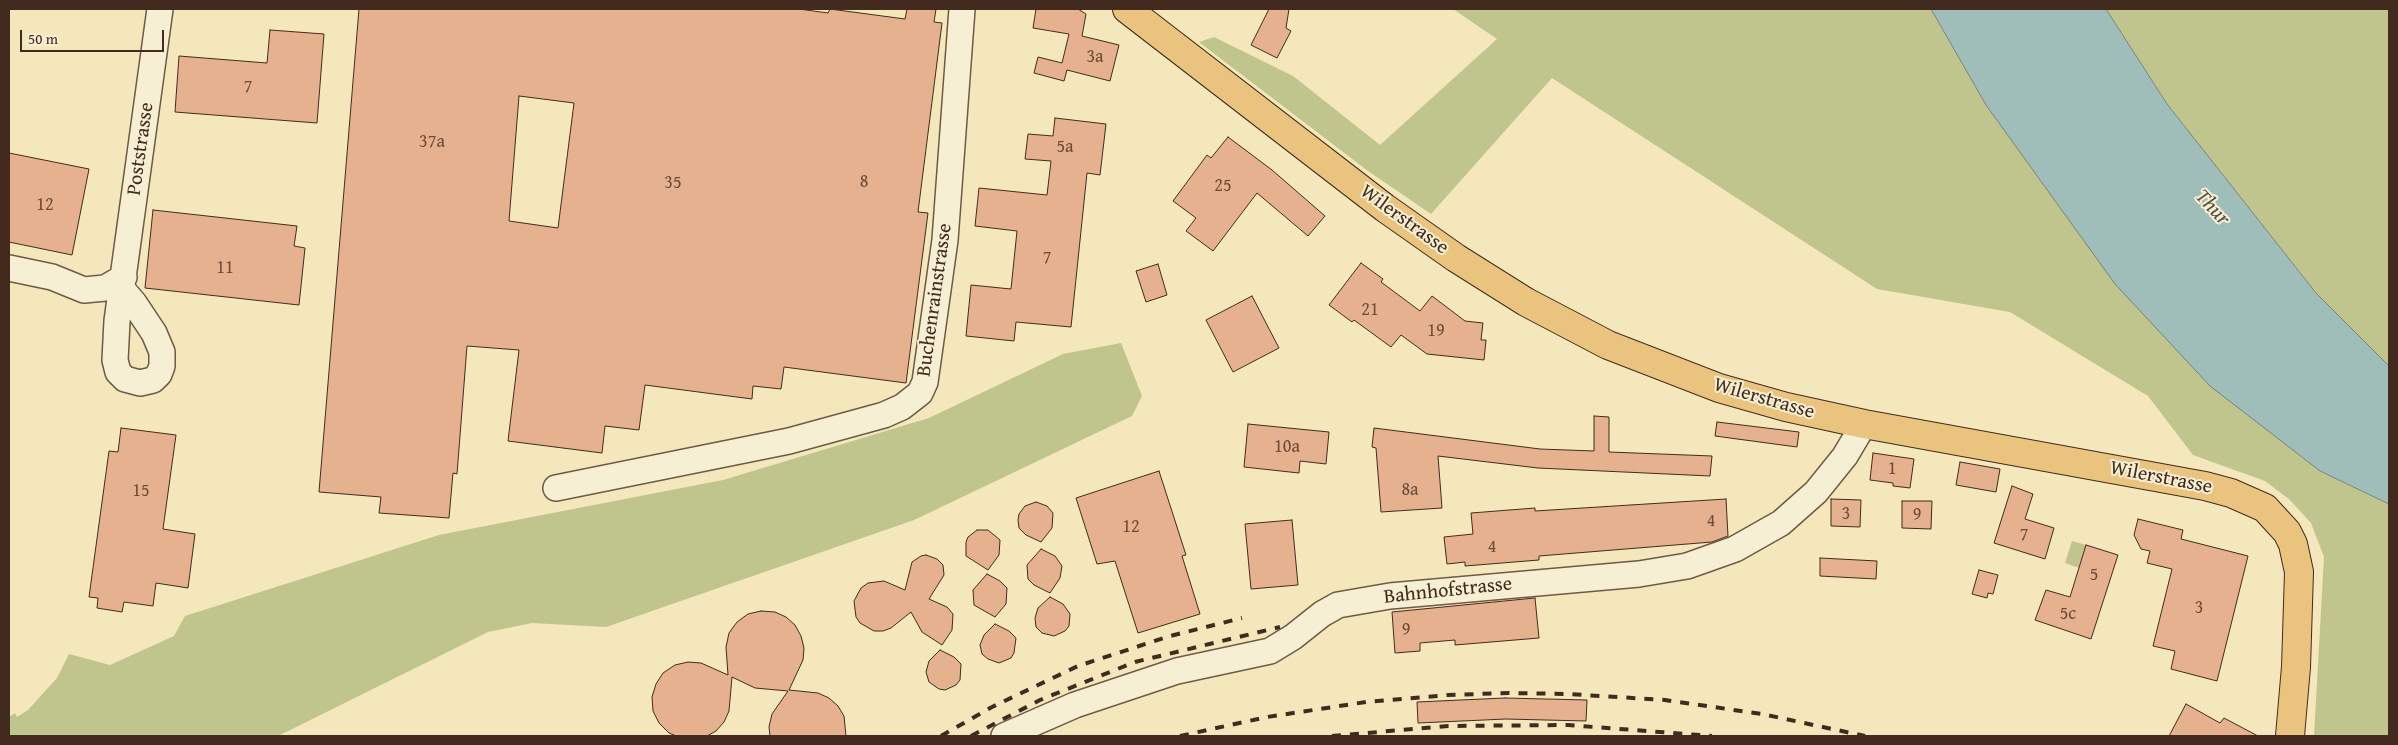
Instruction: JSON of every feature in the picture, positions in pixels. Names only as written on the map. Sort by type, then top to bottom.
[{"type":"main road","name":"Wilerstrasse","points":[[1127,9],[1385,208],[1456,258],[1526,302],[1608,345],[1663,368],[1719,388],[1786,407],[1864,424],[2205,486],[2231,493],[2265,508],[2287,532],[2293,544],[2299,572],[2296,667],[2290,736]]},
{"type":"street","name":"Poststrasse","points":[[9,268],[52,277],[84,290],[105,288],[123,283],[160,9]]},
{"type":"street","name":"Buchenrainstrasse","points":[[556,488],[789,441],[884,415],[907,404],[920,393],[925,382],[945,240],[962,9]]},
{"type":"street","name":"Bahnhofstrasse","points":[[1004,736],[1075,705],[1177,671],[1270,651],[1293,637],[1322,614],[1338,605],[1390,596],[1639,574],[1687,566],[1727,552],[1781,523],[1816,492],[1845,456],[1864,424]]},
{"type":"green space","points":[[1453,9],[1931,9],[1986,105],[2320,471],[2389,504],[2389,736],[2314,736],[2324,557],[2311,523],[2290,500],[2265,481],[2193,455],[2148,396],[2010,312],[1877,289],[1552,78],[1431,214],[1368,171],[1199,42],[1214,37],[1293,76],[1380,145],[1497,39]]},
{"type":"green space","points":[[2106,9],[2389,9],[2389,366],[2316,293],[2167,104]]},
{"type":"green space","points":[[1121,343],[1142,396],[1132,416],[914,520],[606,627],[532,623],[488,632],[278,736],[9,736],[9,717],[15,713],[17,717],[28,710],[57,678],[69,654],[110,665],[174,636],[185,616],[439,535],[723,480],[929,418],[1063,354]]},
{"type":"green space","points":[[2072,541],[2086,545],[2079,568],[2065,563]]},
{"type":"water","name":"Thur","points":[[1931,9],[2106,9],[2167,104],[2316,293],[2389,366],[2389,504],[2320,471],[2210,386],[2115,284],[1986,105]]},
{"type":"building","points":[[359,9],[799,9],[828,13],[830,9],[905,19],[907,9],[936,9],[934,22],[942,23],[918,212],[928,213],[906,383],[784,367],[781,389],[753,386],[752,399],[645,385],[639,430],[605,426],[602,453],[508,441],[519,350],[467,346],[457,474],[453,473],[449,518],[379,513],[381,497],[319,492]],"holes":[[[519,96],[574,103],[558,228],[509,221]]]},
{"type":"building","points":[[1036,9],[1078,9],[1086,14],[1082,36],[1119,45],[1110,81],[1067,70],[1064,81],[1034,73],[1038,57],[1062,63],[1069,34],[1033,28]]},
{"type":"building","points":[[1269,9],[1289,9],[1286,28],[1291,31],[1277,58],[1251,45]]},
{"type":"building","points":[[270,30],[324,34],[317,123],[175,112],[179,56],[267,63]]},
{"type":"building","points":[[1055,118],[1106,124],[1100,175],[1087,173],[1071,327],[1016,322],[1014,341],[966,336],[971,285],[1011,289],[1017,231],[975,226],[979,188],[1047,195],[1051,161],[1025,159],[1028,134],[1053,136]]},
{"type":"building","points":[[1228,137],[1272,170],[1325,216],[1308,236],[1257,193],[1213,251],[1186,231],[1196,218],[1173,201],[1207,155],[1211,158]]},
{"type":"building","points":[[9,153],[89,169],[72,255],[9,242]]},
{"type":"building","points":[[153,210],[297,226],[294,246],[305,248],[299,305],[145,288]]},
{"type":"building","points":[[1361,263],[1383,279],[1381,282],[1420,311],[1432,296],[1465,321],[1483,323],[1481,340],[1486,340],[1484,360],[1427,354],[1401,335],[1391,347],[1354,320],[1352,322],[1329,305]]},
{"type":"building","points":[[1158,264],[1167,295],[1146,302],[1136,271]]},
{"type":"building","points":[[1252,296],[1279,348],[1233,372],[1206,320]]},
{"type":"building","points":[[1594,416],[1609,417],[1609,452],[1712,456],[1710,476],[1538,468],[1438,456],[1442,508],[1381,512],[1376,448],[1372,447],[1374,428],[1540,449],[1594,451]]},
{"type":"building","points":[[1717,422],[1799,432],[1797,447],[1715,436]]},
{"type":"building","points":[[1248,424],[1329,432],[1326,464],[1300,461],[1299,473],[1244,467]]},
{"type":"building","points":[[121,428],[176,435],[163,529],[195,534],[188,588],[156,583],[153,606],[124,602],[122,612],[97,608],[98,598],[89,597],[109,451],[118,452]]},
{"type":"building","points":[[1873,453],[1914,459],[1910,488],[1893,486],[1893,483],[1870,480]]},
{"type":"building","points":[[1960,462],[2000,469],[1996,492],[1956,485]]},
{"type":"building","points":[[1159,471],[1186,555],[1182,556],[1200,614],[1138,633],[1115,561],[1097,564],[1076,498]]},
{"type":"building","points":[[2012,486],[2033,494],[2025,519],[2054,528],[2045,559],[1994,543]]},
{"type":"building","points":[[1726,499],[1728,536],[1712,542],[1539,556],[1539,560],[1465,566],[1465,562],[1447,564],[1444,537],[1473,534],[1471,513],[1535,508],[1535,511]]},
{"type":"building","points":[[1831,499],[1861,500],[1860,527],[1831,526]]},
{"type":"building","points":[[1902,501],[1932,501],[1931,529],[1902,528]]},
{"type":"building","points":[[1036,502],[1047,506],[1053,513],[1052,528],[1041,542],[1026,535],[1019,528],[1018,520],[1019,514],[1025,506]]},
{"type":"building","points":[[2138,519],[2183,530],[2181,539],[2248,556],[2217,681],[2171,669],[2175,651],[2153,646],[2172,569],[2147,563],[2150,551],[2141,549],[2134,535]]},
{"type":"building","points":[[1292,520],[1298,585],[1251,589],[1245,524]]},
{"type":"building","points":[[977,530],[988,530],[1000,540],[999,555],[988,570],[966,556],[968,537]]},
{"type":"building","points":[[2086,545],[2118,555],[2091,639],[2035,620],[2046,590],[2070,597]]},
{"type":"building","points":[[1041,549],[1055,556],[1062,566],[1060,578],[1050,593],[1034,585],[1028,579],[1027,565]]},
{"type":"building","points":[[926,555],[937,559],[943,565],[944,575],[929,599],[947,607],[953,614],[952,630],[942,645],[922,632],[911,612],[891,628],[883,631],[874,631],[860,623],[856,617],[854,601],[861,588],[868,583],[884,581],[905,590],[912,562]]},
{"type":"building","points":[[1820,558],[1877,561],[1876,579],[1820,576]]},
{"type":"building","points":[[1979,570],[1998,575],[1993,594],[1988,593],[1987,598],[1972,594]]},
{"type":"building","points":[[987,574],[1000,581],[1007,588],[1006,604],[995,617],[974,605],[973,590]]},
{"type":"building","points":[[1050,597],[1063,604],[1070,614],[1069,626],[1065,631],[1054,636],[1042,633],[1036,627],[1035,618],[1038,608]]},
{"type":"building","points":[[1535,598],[1539,638],[1455,645],[1455,640],[1420,643],[1420,651],[1395,653],[1392,612]]},
{"type":"building","points":[[761,611],[775,612],[786,617],[795,625],[801,636],[804,648],[803,660],[789,690],[818,693],[829,698],[838,706],[844,716],[846,736],[770,736],[769,727],[772,714],[788,691],[755,688],[732,677],[729,711],[724,722],[716,731],[707,736],[676,736],[669,733],[659,723],[653,711],[652,697],[656,684],[663,673],[675,665],[688,662],[701,663],[728,675],[726,647],[729,633],[737,622],[748,614]]},
{"type":"building","points":[[995,624],[1009,631],[1016,638],[1014,653],[1011,658],[999,663],[988,659],[982,654],[980,645],[984,635]]},
{"type":"building","points":[[940,650],[954,657],[961,664],[960,680],[956,685],[945,690],[939,689],[929,682],[926,672],[929,661]]},
{"type":"building","points":[[1505,698],[1587,700],[1586,721],[1506,719],[1418,723],[1417,702]]},
{"type":"building","points":[[2186,704],[2220,723],[2224,718],[2258,736],[2169,736]]},
{"type":"railway","points":[[941,736],[992,707],[1078,666],[1170,636],[1242,618]]},
{"type":"railway","points":[[971,736],[1040,700],[1135,662],[1280,627]]},
{"type":"railway","points":[[1180,736],[1267,717],[1366,702],[1448,695],[1509,693],[1568,694],[1665,700],[1762,714],[1865,736]]},
{"type":"railway","points":[[1332,736],[1448,726],[1568,725],[1712,736]]}]
